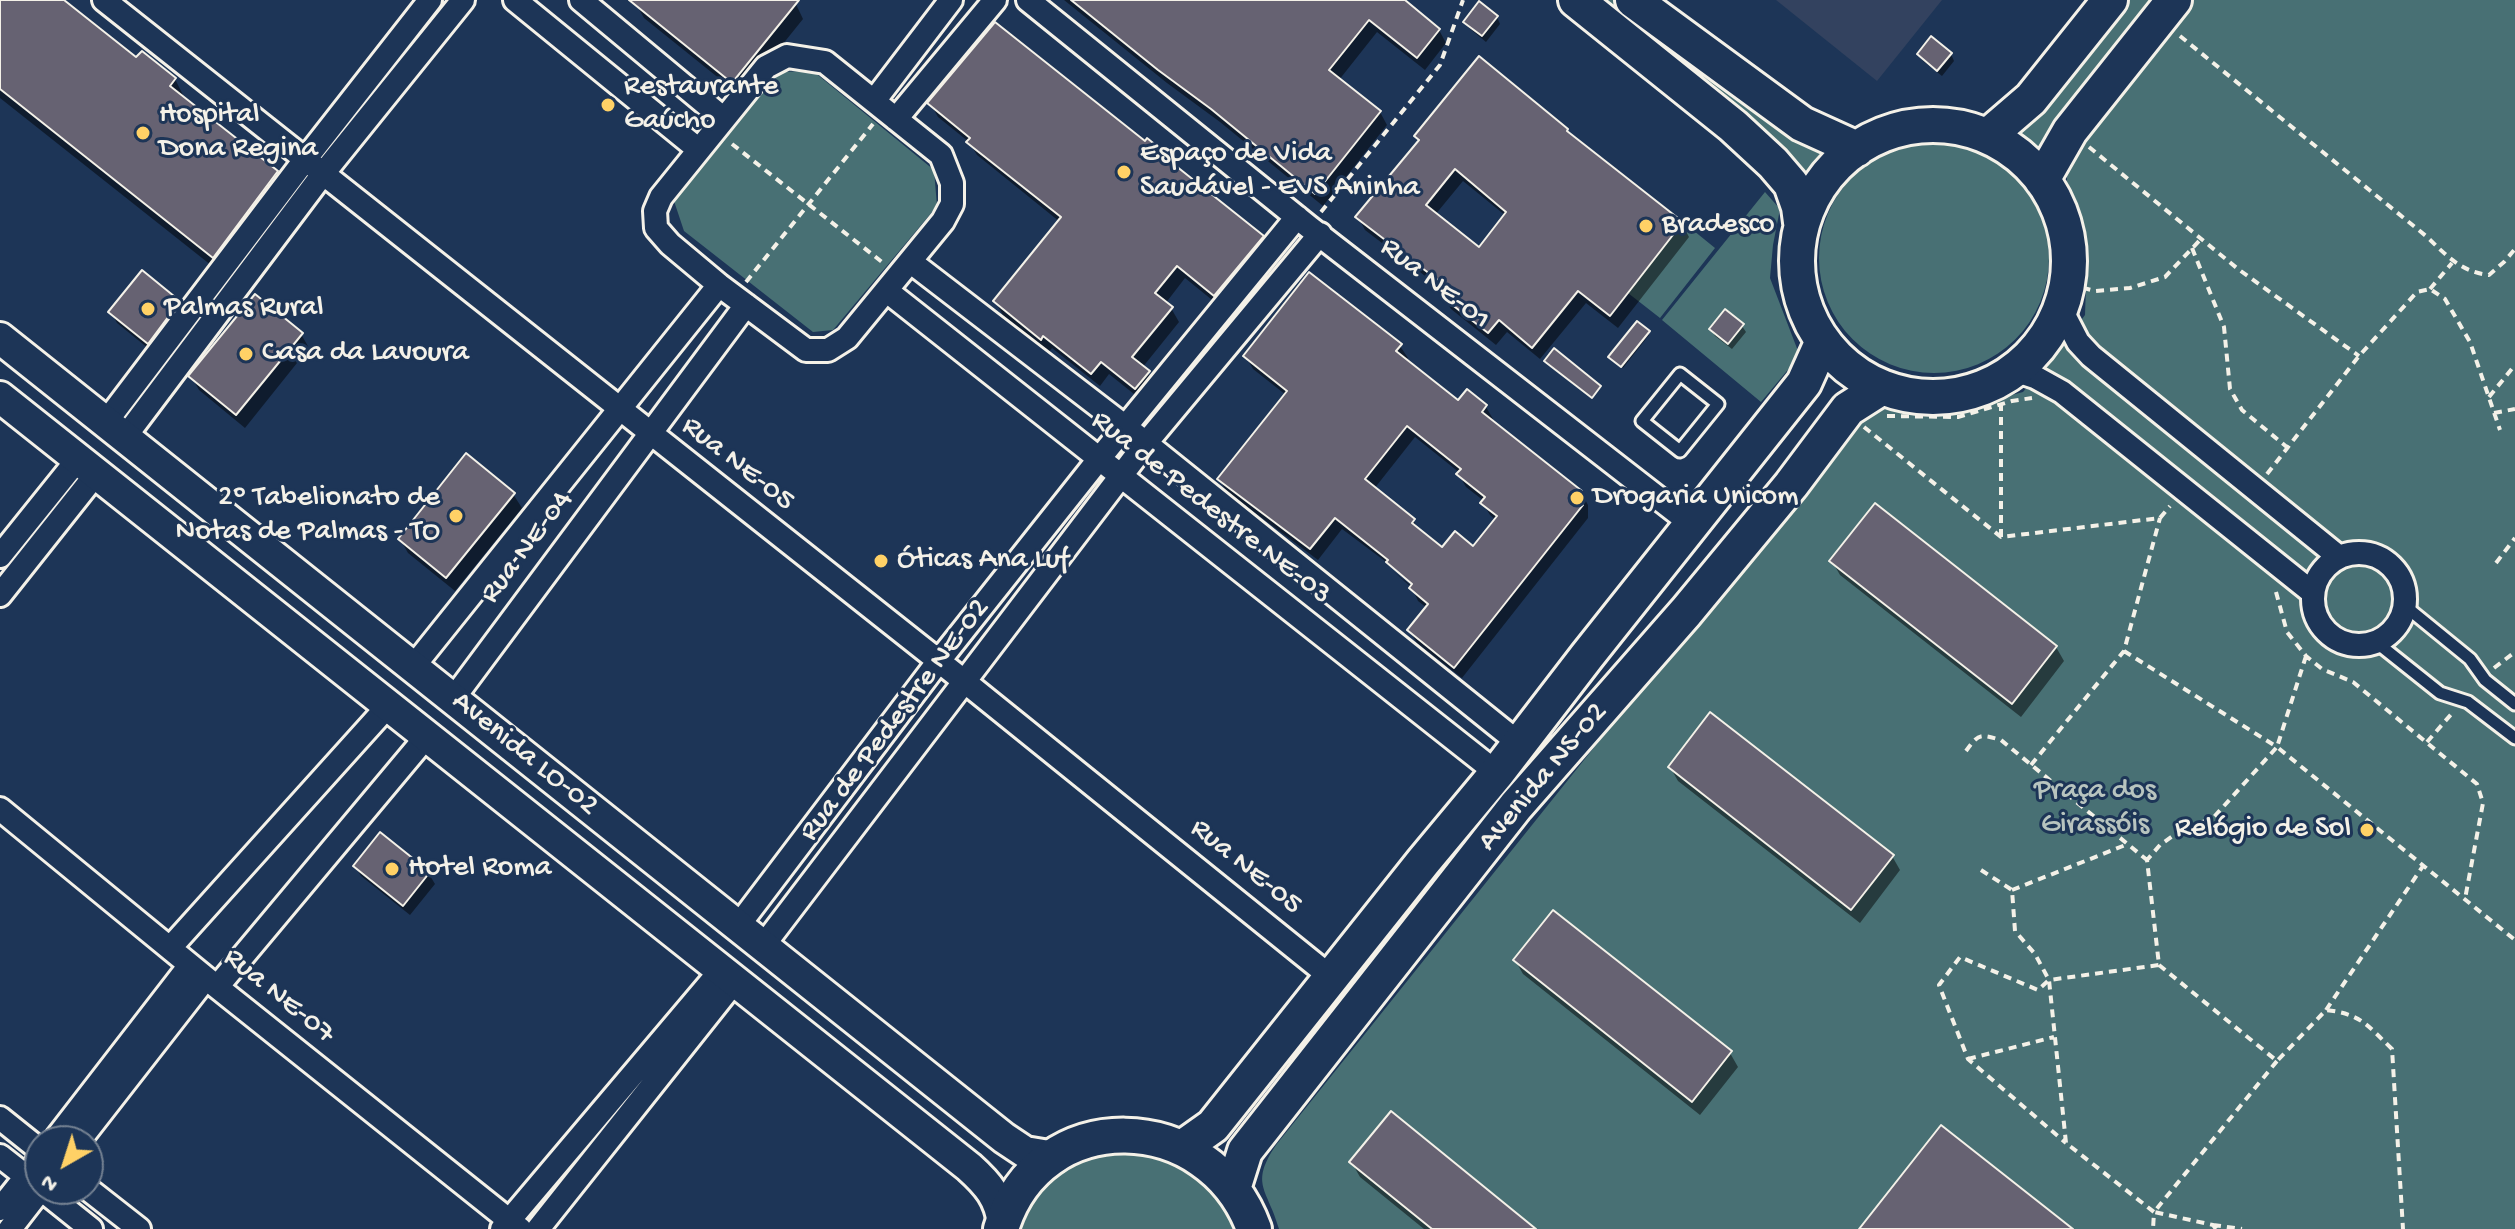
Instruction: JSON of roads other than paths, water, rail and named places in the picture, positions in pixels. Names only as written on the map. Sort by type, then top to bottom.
[{"type":"main road","points":[[1576,0],[1733,126],[1791,184],[1801,222],[1799,283],[1808,315],[1822,343],[1882,402],[1904,394],[1961,393],[2014,370],[2041,344],[2066,297],[2068,245],[2062,213],[2042,180],[2017,155],[1988,136],[1947,125],[1908,127],[1879,136],[1857,149],[1824,180],[1801,222]]},
{"type":"main road","points":[[1633,0],[1802,124],[1857,149]]},
{"type":"main road","points":[[1988,136],[2031,99],[2110,0]]},
{"type":"main road","points":[[2042,180],[2070,131],[2167,10]]},
{"type":"main road","name":"Avenida NS-02","points":[[1182,1148],[1213,1126],[1497,773],[1596,643],[1804,383],[1822,343]]},
{"type":"main road","name":"Avenida NS-02","points":[[1233,1189],[1245,1151],[1516,806],[1686,612],[1791,485],[1848,409],[1882,402]]},
{"type":"main road","points":[[1002,1227],[1009,1208],[1037,1171],[1055,1157],[1083,1143],[1117,1136],[1146,1137],[1182,1148],[1209,1164],[1233,1189],[1254,1229]]},
{"type":"street","name":"Rua NE-05","points":[[104,0],[964,681],[1332,978]]},
{"type":"street","points":[[116,430],[313,168],[430,0]]},
{"type":"street","points":[[313,168],[463,0]]},
{"type":"street","points":[[515,0],[699,150]]},
{"type":"street","points":[[581,0],[720,125]]},
{"type":"street","points":[[885,110],[951,0]]},
{"type":"street","points":[[885,110],[995,0]]},
{"type":"street","name":"Rua NE-01","points":[[1028,0],[1309,226],[1693,525]]},
{"type":"street","points":[[787,56],[825,62],[941,155],[952,183],[952,204],[943,221],[847,338],[828,350],[806,350],[670,244],[656,228],[655,211],[661,197],[720,125],[766,67],[787,56]]},
{"type":"street","name":"Rua de Pedestre NE-02","points":[[738,926],[938,662],[1099,459],[1309,226]]},
{"type":"street","name":"Rua de Pedestre NE-02","points":[[763,946],[1309,226]]},
{"type":"street","name":"Rua de Pedestre NE-03","points":[[899,276],[1127,428],[1520,744]]},
{"type":"street","name":"Rua de Pedestre NE-03","points":[[899,276],[1099,459],[1497,773]]},
{"type":"street","name":"Rua NE-04","points":[[413,667],[620,411],[733,295]]},
{"type":"street","name":"Rua NE-04","points":[[453,699],[650,434],[733,295]]},
{"type":"street","points":[[2066,297],[2078,342],[2091,356],[2339,557]]},
{"type":"street","name":"Avenida LO-02","points":[[0,338],[1011,1143],[1029,1154],[1055,1157]]},
{"type":"street","points":[[2014,370],[2062,392],[2313,593]]},
{"type":"street","name":"Avenida LO-02","points":[[0,397],[969,1167],[994,1193],[1000,1205],[1002,1227]]},
{"type":"street","points":[[0,556],[87,466]]},
{"type":"street","points":[[0,595],[87,466]]},
{"type":"street","points":[[2351,553],[2374,555],[2396,571],[2403,584],[2405,606],[2396,628],[2376,642],[2355,645],[2334,638],[2318,620],[2313,593],[2322,570],[2339,557],[2351,553]]},
{"type":"street","points":[[170,948],[388,706]]},
{"type":"street","points":[[69,1125],[427,736]]},
{"type":"street","name":"Rua NE-07","points":[[0,809],[510,1226]]},
{"type":"street","points":[[91,1125],[204,976]]},
{"type":"street","points":[[510,1226],[728,976]]},
{"type":"street","points":[[538,1229],[728,976]]},
{"type":"street","points":[[0,1118],[24,1137]]},
{"type":"street","points":[[0,1156],[24,1171]]},
{"type":"street","points":[[0,1209],[24,1191]]},
{"type":"street","points":[[104,1202],[139,1229]]},
{"type":"street","points":[[10,1229],[24,1204]]},
{"type":"street","points":[[65,1205],[91,1229]]},
{"type":"lane","points":[[1680,374],[1718,404],[1680,451],[1642,421],[1680,374]]},
{"type":"lane","points":[[2405,606],[2470,659],[2482,676],[2515,704]]},
{"type":"lane","points":[[2376,642],[2440,693],[2463,700],[2480,710],[2515,738]]},
{"type":"place","name":"Restaurante Gaúcho","points":[[608,105]]},
{"type":"place","name":"Hospital Dona Regina","points":[[143,133]]},
{"type":"place","name":"Espaço de Vida Saudável - EVS Aninha","points":[[1124,172]]},
{"type":"place","name":"Bradesco","points":[[1646,226]]},
{"type":"place","name":"Palmas Rural","points":[[148,309]]},
{"type":"place","name":"Casa da Lavoura","points":[[246,354]]},
{"type":"place","name":"Drogaria Unicom","points":[[1577,498]]},
{"type":"place","name":"2º Tabelionato de Notas de Palmas - TO","points":[[456,516]]},
{"type":"place","name":"Óticas Ana Luf","points":[[881,561]]},
{"type":"place","name":"Relógio de Sol","points":[[2367,830]]},
{"type":"place","name":"Hotel Roma","points":[[392,869]]},
{"type":"park label","name":"Praça dos Girassóis","points":[[2095,809]]}]
